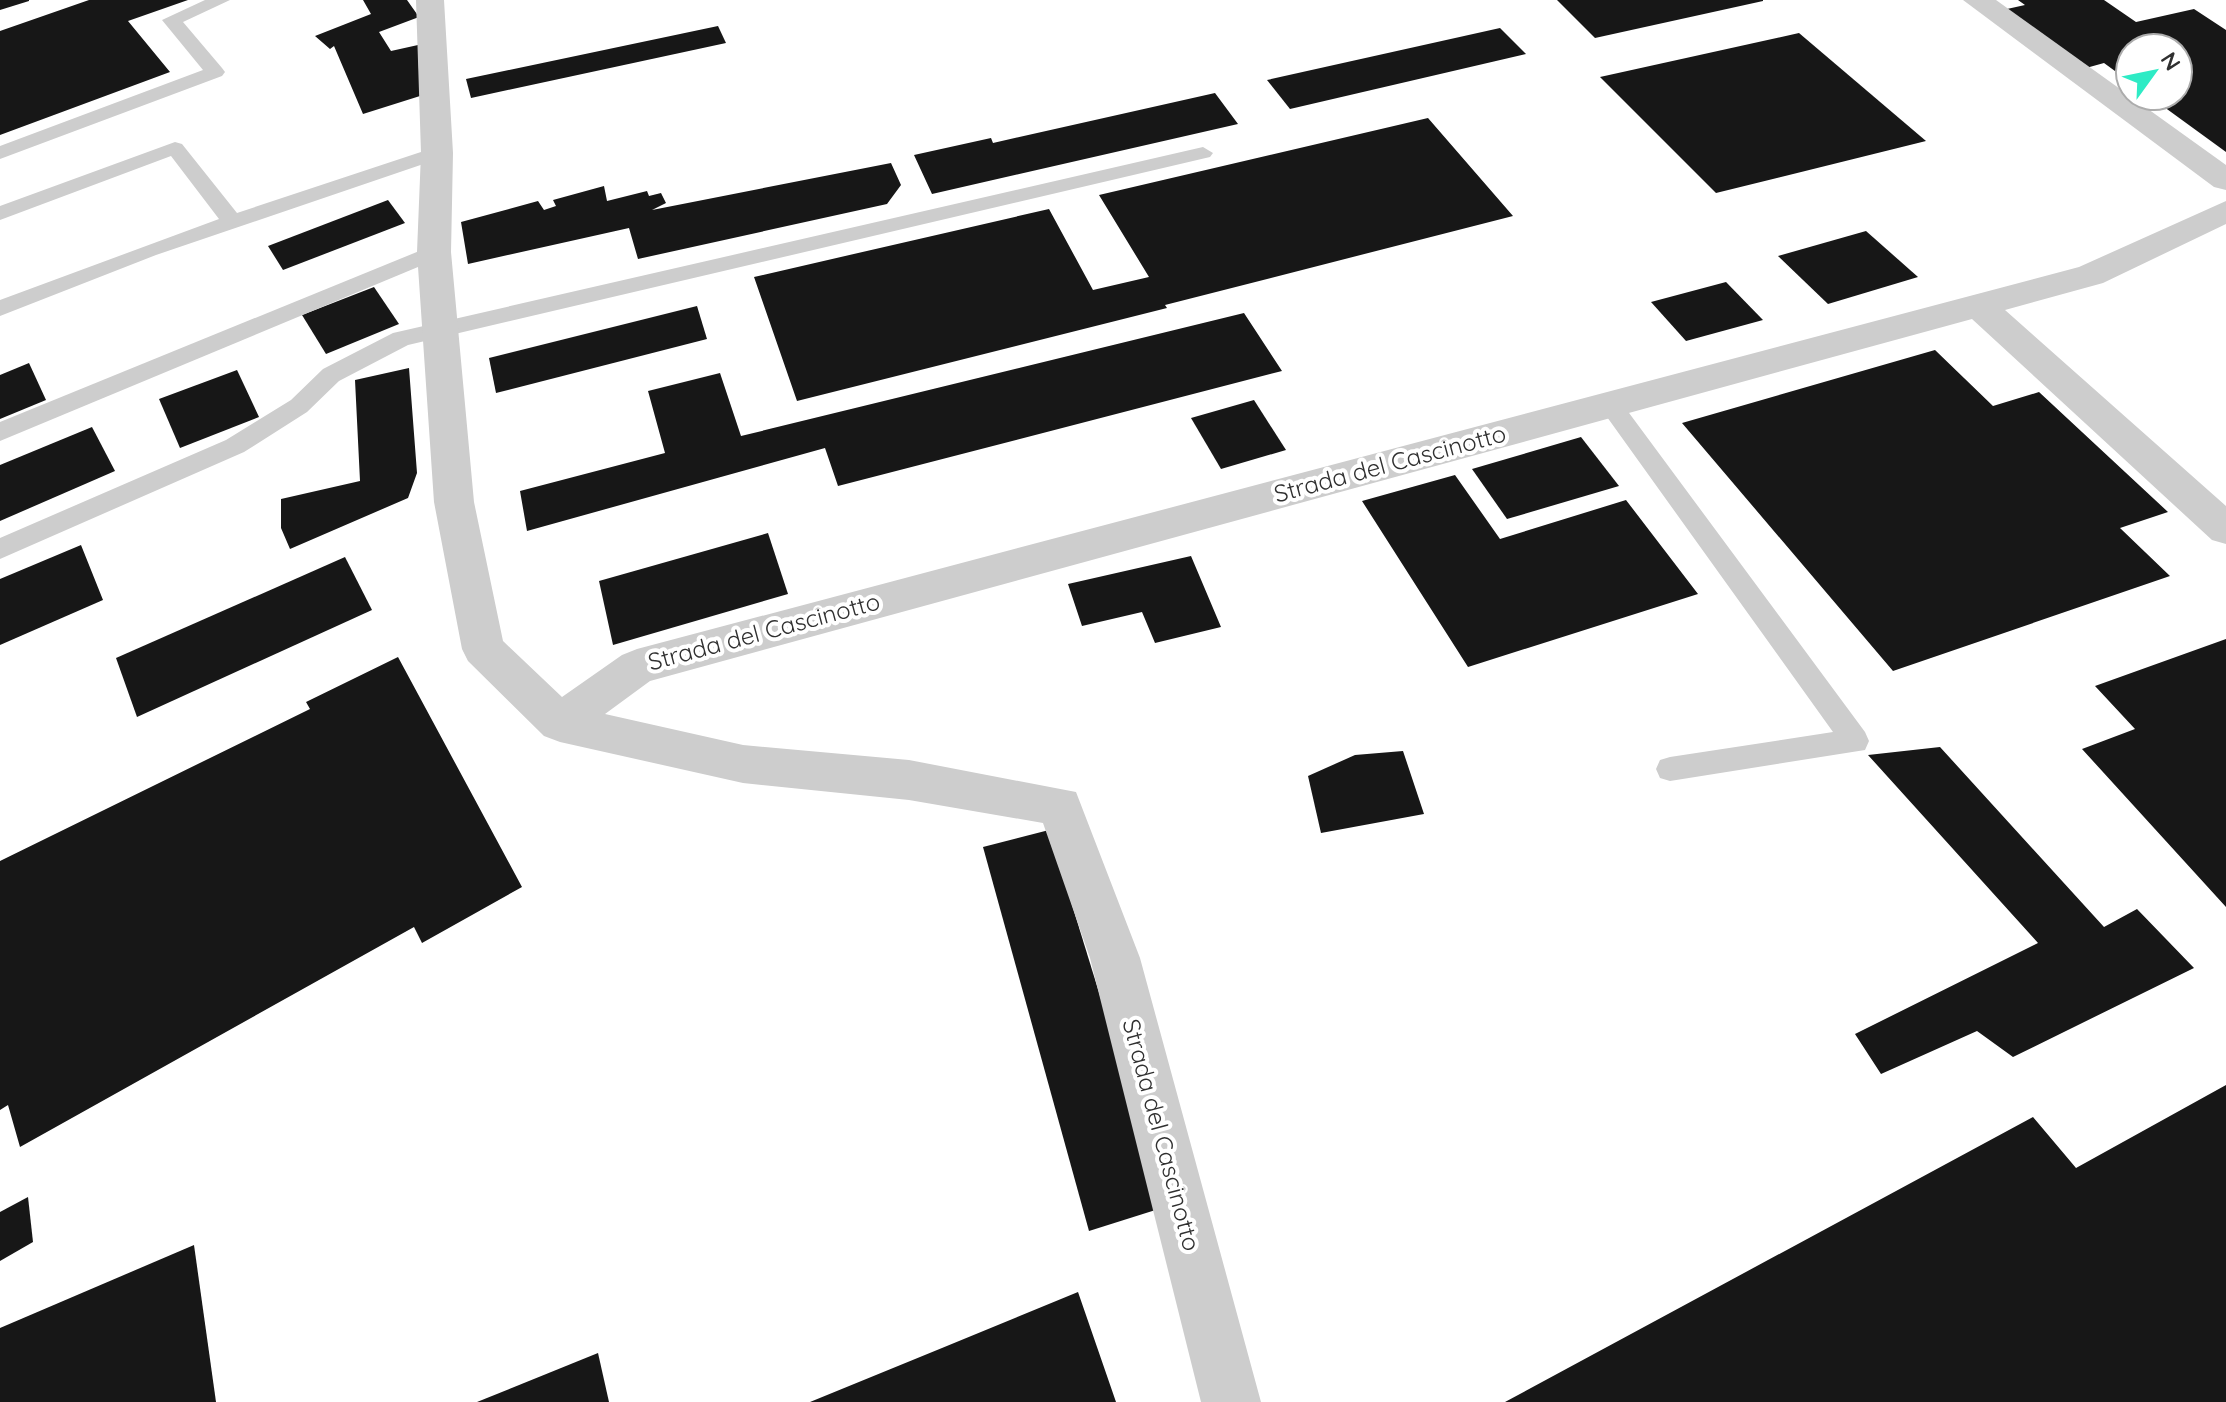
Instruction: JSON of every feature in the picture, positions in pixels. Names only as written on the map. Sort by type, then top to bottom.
[{"type":"street","points":[[430,0],[437,153],[434,252],[454,502],[483,649],[560,723]]},
{"type":"street","points":[[1977,0],[2226,180]]},
{"type":"street","name":"Strada del Cascinotto","points":[[560,723],[637,667],[2091,275],[2226,211]]},
{"type":"street","points":[[1978,305],[2226,529]]},
{"type":"street","name":"Strada del Cascinotto","points":[[560,723],[743,764],[909,780],[1060,806],[1115,958],[1231,1402]]},
{"type":"lane","points":[[0,153],[215,72],[171,20],[221,0]]},
{"type":"lane","points":[[0,213],[175,148],[233,222]]},
{"type":"lane","points":[[0,308],[148,250],[437,153]]},
{"type":"lane","points":[[0,549],[235,446],[299,406],[331,375],[401,339],[1203,153]]},
{"type":"lane","points":[[0,432],[434,252]]},
{"type":"lane","points":[[1610,404],[1855,741],[1670,769]]},
{"type":"building","points":[[0,0],[29,0],[29,1],[0,10]]},
{"type":"building","points":[[89,0],[188,0],[128,21],[170,72],[0,135],[0,31]]},
{"type":"building","points":[[363,0],[407,0],[419,17],[379,32],[391,51],[418,45],[420,96],[363,114],[334,46],[330,49],[315,36],[371,14]]},
{"type":"building","points":[[1557,0],[1763,0],[1763,1],[1595,38]]},
{"type":"building","points":[[2018,0],[2104,0],[2136,22],[2194,9],[2226,30],[2226,152],[2171,112],[2194,112],[2194,32],[2114,32],[2114,70],[2104,63],[2086,68],[2007,9],[2025,5]]},
{"type":"building","points":[[718,26],[726,43],[471,98],[466,79]]},
{"type":"building","points":[[1500,28],[1526,54],[1290,109],[1267,80]]},
{"type":"building","points":[[1799,33],[1926,141],[1716,193],[1600,77]]},
{"type":"building","points":[[1215,93],[1238,124],[932,194],[914,155],[991,138],[993,143]]},
{"type":"building","points":[[1428,118],[1513,216],[1165,305],[1167,308],[797,401],[754,277],[1049,209],[1093,290],[1149,277],[1099,195]]},
{"type":"building","points":[[891,163],[901,185],[887,204],[638,259],[629,228],[468,264],[461,222],[538,201],[544,210],[556,206],[553,200],[604,186],[607,201],[647,191],[649,196],[661,193],[666,203],[652,210]]},
{"type":"building","points":[[388,200],[405,223],[283,270],[268,246]]},
{"type":"building","points":[[1866,231],[1918,277],[1828,304],[1778,256]]},
{"type":"building","points":[[1726,282],[1763,320],[1686,341],[1651,302]]},
{"type":"building","points":[[374,287],[399,324],[326,354],[302,315]]},
{"type":"building","points":[[697,306],[707,339],[496,393],[489,358]]},
{"type":"building","points":[[1244,313],[1282,371],[838,486],[825,448],[527,531],[520,491],[665,453],[648,391],[720,373],[741,436]]},
{"type":"building","points":[[1935,350],[1993,406],[2039,392],[2168,512],[2120,528],[2170,576],[1893,671],[1682,423]]},
{"type":"building","points":[[29,363],[46,400],[0,419],[0,375]]},
{"type":"building","points":[[409,368],[417,473],[408,498],[290,549],[281,528],[281,499],[360,481],[355,380]]},
{"type":"building","points":[[237,370],[259,417],[180,448],[159,399]]},
{"type":"building","points":[[1254,400],[1286,450],[1221,469],[1191,418]]},
{"type":"building","points":[[92,427],[115,471],[0,521],[0,465]]},
{"type":"building","points":[[1581,437],[1619,486],[1507,519],[1472,469]]},
{"type":"building","points":[[1455,475],[1500,539],[1626,500],[1698,594],[1468,667],[1362,501]]},
{"type":"building","points":[[768,533],[788,594],[613,645],[599,581]]},
{"type":"building","points":[[81,545],[103,600],[0,645],[0,579]]},
{"type":"building","points":[[1191,556],[1221,627],[1155,643],[1142,612],[1082,626],[1068,584]]},
{"type":"building","points":[[345,557],[372,610],[137,717],[116,658]]},
{"type":"building","points":[[2226,639],[2226,907],[2082,749],[2135,729],[2095,686]]},
{"type":"building","points":[[398,657],[522,887],[422,943],[414,927],[20,1147],[8,1105],[0,1110],[0,861],[310,709],[306,702]]},
{"type":"building","points":[[1940,747],[2104,927],[2137,909],[2194,968],[2013,1057],[1977,1031],[1881,1074],[1855,1034],[2038,943],[1868,755]]},
{"type":"building","points":[[1403,751],[1424,814],[1321,833],[1308,776],[1355,755]]},
{"type":"building","points":[[1049,830],[1165,1207],[1089,1231],[983,847]]},
{"type":"building","points":[[2226,1085],[2226,1402],[1505,1402],[2033,1117],[2076,1168]]},
{"type":"building","points":[[28,1197],[33,1242],[0,1261],[0,1212]]},
{"type":"building","points":[[194,1245],[216,1402],[0,1402],[0,1328]]},
{"type":"building","points":[[1078,1292],[1116,1402],[810,1402],[942,1348]]},
{"type":"building","points":[[598,1353],[609,1402],[477,1402]]}]
